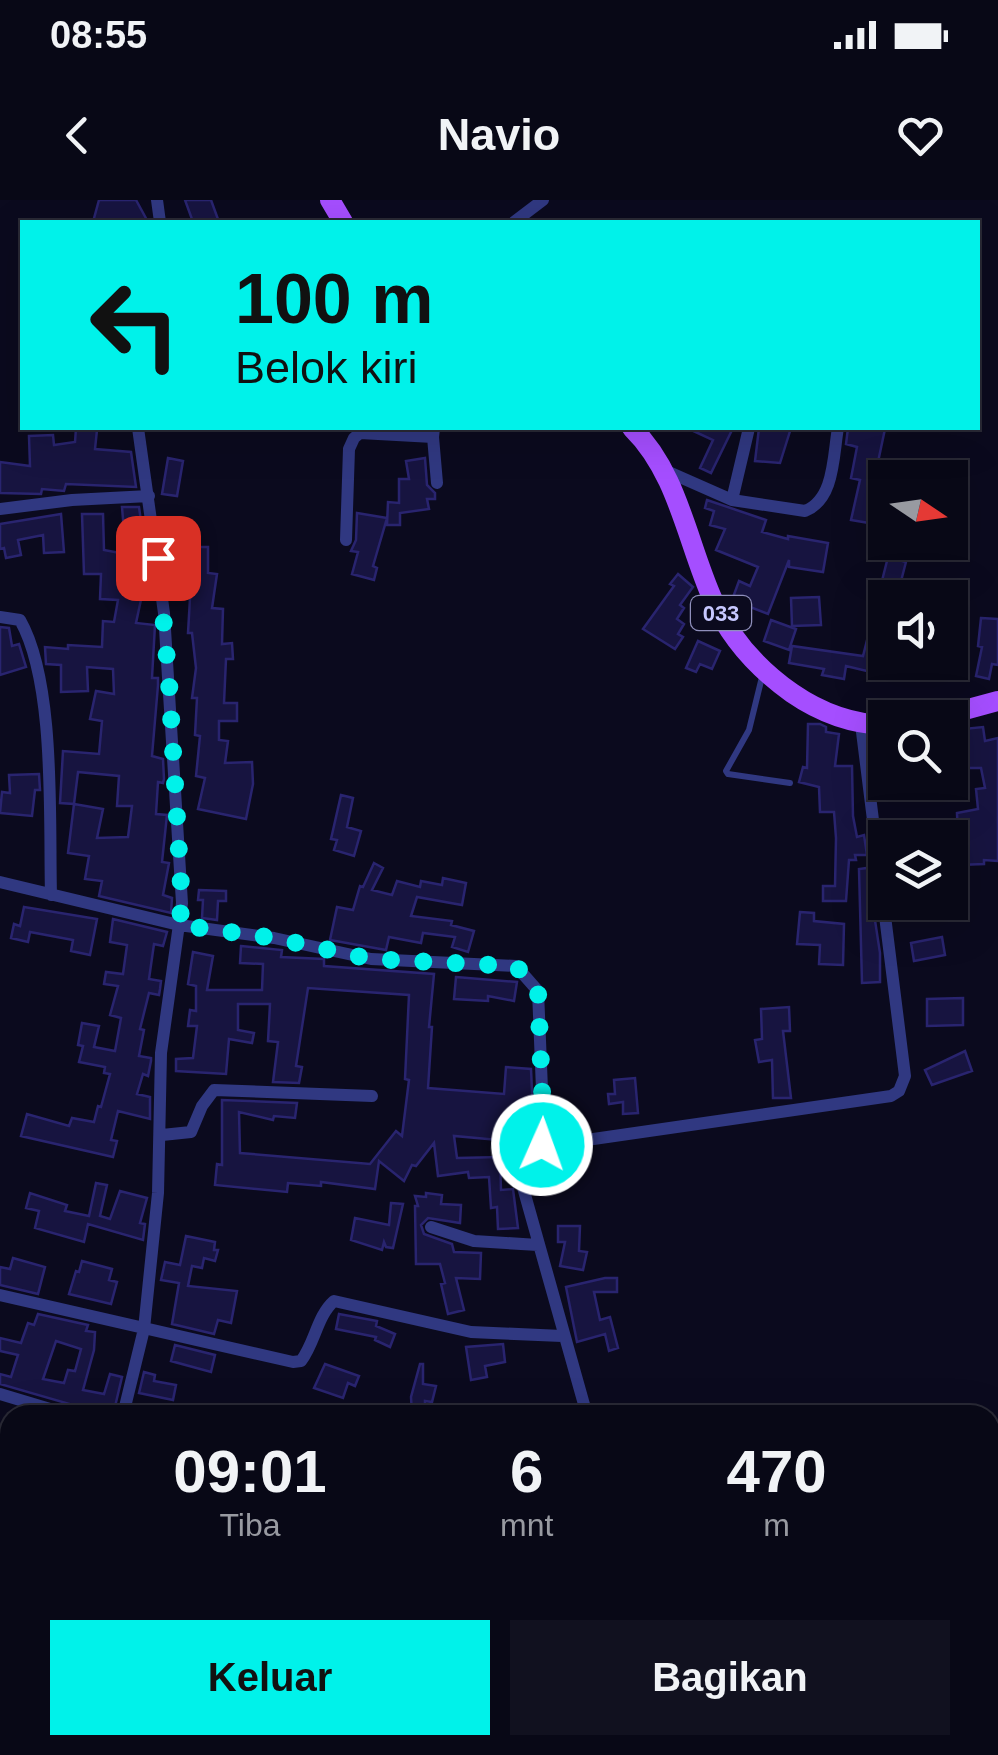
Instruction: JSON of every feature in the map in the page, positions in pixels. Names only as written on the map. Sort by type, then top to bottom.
[{"type":"main road","name":"033","points":[[634,430],[652,447],[679,506],[713,600],[732,632],[764,671],[799,698],[835,717],[868,724]]},
{"type":"main road","points":[[968,709],[998,701]]},
{"type":"street","points":[[517,220],[543,200]]},
{"type":"street","points":[[125,1405],[144,1330],[162,1134],[161,1053],[182,903],[169,682],[138,430]]},
{"type":"street","points":[[732,500],[749,430]]},
{"type":"street","points":[[662,468],[732,500],[794,512],[814,508],[828,487],[838,430]]},
{"type":"street","points":[[346,540],[349,449],[360,433],[434,432],[437,483]]},
{"type":"street","points":[[0,509],[149,496]]},
{"type":"street","points":[[0,617],[20,620],[28,634],[41,684],[51,895]]},
{"type":"street","points":[[0,882],[179,925],[274,938],[371,959],[516,966],[538,991],[543,1114],[539,1142],[545,1146],[891,1096],[900,1091],[904,1076],[861,724]]},
{"type":"street","points":[[162,1134],[191,1132],[214,1090],[372,1096]]},
{"type":"street","points":[[516,1159],[583,1405]]},
{"type":"street","points":[[431,1227],[474,1242],[538,1245]]},
{"type":"street","points":[[0,1296],[282,1360],[302,1361],[324,1312],[334,1301],[471,1332],[562,1336]]},
{"type":"street","points":[[0,1394],[37,1405]]},
{"type":"lane","points":[[764,671],[750,730],[726,771],[790,783]]},
{"type":"building","points":[[99,200],[136,200],[147,220],[94,220]]},
{"type":"building","points":[[185,200],[211,200],[218,220],[192,220]]},
{"type":"building","points":[[76,430],[97,430],[95,449],[131,452],[136,487],[66,484],[64,491],[0,493],[0,462],[30,466],[29,436],[53,435],[54,445],[75,442]]},
{"type":"building","points":[[691,430],[732,430],[711,473],[700,468],[713,440]]},
{"type":"building","points":[[759,430],[790,430],[780,463],[755,461]]},
{"type":"building","points":[[848,430],[885,430],[878,460],[868,460],[868,523],[851,520],[860,480],[851,478],[857,447],[846,444]]},
{"type":"building","points":[[168,458],[183,461],[177,496],[162,494]]},
{"type":"building","points":[[425,458],[427,485],[435,499],[427,499],[429,509],[400,513],[400,525],[387,525],[388,502],[399,503],[399,479],[409,479],[406,461]]},
{"type":"building","points":[[707,500],[766,520],[762,532],[828,543],[823,572],[789,567],[789,560],[768,614],[732,600],[739,581],[750,586],[758,567],[716,550],[725,529],[710,525],[714,511],[705,508]]},
{"type":"building","points":[[122,507],[139,507],[151,593],[142,595],[136,623],[155,625],[152,678],[158,678],[158,685],[152,756],[163,759],[164,779],[163,783],[158,782],[156,814],[167,815],[162,862],[169,863],[163,895],[172,898],[171,913],[99,896],[102,881],[85,879],[89,856],[68,853],[74,804],[60,803],[63,751],[99,754],[102,721],[90,719],[96,691],[114,694],[113,669],[87,667],[88,691],[61,692],[61,665],[46,664],[45,647],[102,647],[103,621],[114,622],[118,600],[100,599],[101,574],[84,574],[82,514],[103,514],[104,550],[125,554]],"holes":[[[78,772],[119,776],[117,806],[132,806],[128,837],[97,838],[103,809],[74,804]]]},
{"type":"building","points":[[357,513],[387,518],[373,566],[377,568],[374,580],[352,574],[358,552],[351,551],[356,540]]},
{"type":"building","points":[[61,514],[64,552],[44,553],[43,535],[18,540],[21,555],[6,558],[4,548],[0,549],[0,524]]},
{"type":"building","points":[[190,547],[208,547],[208,573],[217,574],[212,608],[223,609],[222,644],[232,643],[233,659],[226,659],[224,703],[237,703],[237,721],[219,721],[219,740],[228,741],[225,763],[252,762],[253,784],[246,819],[198,809],[205,778],[196,776],[200,736],[195,735],[197,698],[192,698],[196,668],[192,633],[188,633],[190,598],[181,597],[185,571],[179,571],[179,554],[190,554]]},
{"type":"building","points":[[887,560],[906,562],[901,580],[882,580]]},
{"type":"building","points":[[678,574],[693,587],[680,605],[684,608],[677,619],[684,624],[678,634],[683,637],[675,649],[643,629],[674,586],[670,584]]},
{"type":"building","points":[[819,597],[821,625],[792,626],[791,598]]},
{"type":"building","points":[[981,618],[998,619],[998,665],[992,664],[989,679],[976,676],[982,647],[978,646]]},
{"type":"building","points":[[771,620],[796,629],[789,650],[764,641]]},
{"type":"building","points":[[0,627],[9,628],[12,646],[19,644],[26,667],[0,675]]},
{"type":"building","points":[[868,636],[868,671],[846,666],[844,679],[822,675],[824,669],[789,663],[792,646],[863,656]]},
{"type":"building","points":[[698,641],[720,651],[712,669],[700,664],[696,672],[686,668]]},
{"type":"building","points":[[808,724],[820,724],[826,732],[839,734],[835,766],[852,766],[853,816],[857,837],[864,835],[867,855],[855,855],[856,860],[849,860],[846,901],[823,901],[823,886],[835,886],[834,812],[820,812],[819,787],[799,782],[803,767],[807,768]]},
{"type":"building","points":[[983,727],[985,741],[998,738],[998,861],[984,860],[984,864],[968,865],[968,820],[957,820],[957,813],[978,809],[976,789],[985,788],[981,768],[968,768],[968,728]]},
{"type":"building","points":[[39,774],[40,790],[35,790],[32,816],[0,813],[2,792],[10,793],[9,775]]},
{"type":"building","points":[[341,795],[353,798],[347,827],[361,831],[354,856],[334,850],[337,840],[331,839]]},
{"type":"building","points":[[374,863],[383,868],[372,890],[392,895],[397,881],[420,887],[421,881],[442,885],[443,878],[466,883],[462,905],[417,897],[411,916],[452,921],[451,925],[474,931],[468,952],[452,947],[455,937],[423,933],[421,943],[389,937],[386,950],[330,940],[337,907],[353,910],[360,886],[363,887]]},
{"type":"building","points":[[867,868],[868,920],[875,920],[880,982],[862,983],[859,869]]},
{"type":"building","points":[[199,890],[226,891],[226,901],[218,901],[217,920],[202,918]]},
{"type":"building","points":[[24,907],[97,919],[90,955],[71,951],[73,940],[30,932],[28,942],[11,938],[14,924],[20,926]]},
{"type":"building","points":[[800,912],[814,913],[814,921],[844,924],[843,965],[819,964],[820,945],[797,944]]},
{"type":"building","points":[[113,919],[167,932],[163,946],[154,944],[149,979],[161,981],[160,989],[159,995],[149,993],[140,1029],[144,1030],[139,1056],[151,1061],[148,1076],[143,1074],[137,1094],[150,1097],[150,1119],[118,1111],[111,1140],[117,1141],[113,1157],[21,1136],[27,1114],[69,1126],[72,1118],[94,1122],[98,1106],[101,1107],[110,1074],[104,1073],[105,1067],[79,1062],[83,1046],[78,1045],[82,1023],[99,1026],[94,1047],[115,1051],[121,1018],[110,1015],[118,986],[104,984],[106,972],[123,974],[127,945],[110,942]]},
{"type":"building","points":[[942,937],[945,955],[914,961],[911,943]]},
{"type":"building","points":[[241,946],[282,950],[281,957],[324,959],[324,966],[434,974],[428,1088],[504,1094],[506,1067],[531,1069],[530,1133],[510,1132],[509,1141],[454,1136],[457,1158],[500,1157],[501,1190],[513,1189],[518,1228],[498,1229],[497,1207],[491,1208],[489,1177],[469,1178],[468,1172],[438,1176],[434,1143],[416,1166],[412,1165],[404,1181],[379,1161],[375,1189],[321,1182],[321,1186],[288,1183],[287,1192],[215,1185],[217,1164],[222,1165],[222,1100],[297,1103],[295,1118],[274,1116],[273,1120],[239,1112],[240,1153],[370,1164],[396,1131],[402,1136],[409,1080],[405,1079],[409,995],[308,988],[296,1066],[302,1067],[299,1083],[273,1082],[278,1042],[268,1041],[270,1004],[238,1004],[238,1030],[254,1033],[252,1043],[229,1039],[226,1074],[176,1071],[176,1059],[193,1058],[197,1026],[188,1026],[190,1010],[196,1011],[196,986],[188,984],[193,952],[213,956],[207,990],[262,990],[263,964],[240,963]]},
{"type":"building","points":[[456,977],[517,982],[514,1001],[488,996],[488,1001],[454,999]]},
{"type":"building","points":[[963,998],[963,1025],[927,1026],[927,999]]},
{"type":"building","points":[[789,1007],[790,1031],[783,1031],[791,1098],[773,1098],[772,1060],[759,1062],[755,1040],[762,1039],[761,1009]]},
{"type":"building","points":[[965,1051],[972,1071],[932,1085],[925,1070]]},
{"type":"building","points":[[635,1078],[638,1113],[623,1114],[623,1102],[609,1104],[608,1094],[615,1094],[614,1080]]},
{"type":"building","points":[[555,1155],[558,1189],[539,1191],[536,1156]]},
{"type":"building","points":[[96,1183],[107,1185],[100,1216],[110,1219],[120,1191],[147,1198],[140,1223],[145,1224],[143,1240],[88,1224],[84,1242],[35,1228],[39,1211],[26,1208],[30,1193],[67,1205],[65,1211],[89,1216]]},
{"type":"building","points":[[426,1193],[442,1195],[441,1204],[461,1205],[460,1223],[428,1218],[421,1225],[424,1234],[452,1244],[454,1252],[481,1253],[480,1279],[456,1278],[464,1310],[448,1314],[440,1264],[416,1264],[415,1196],[426,1197]]},
{"type":"building","points":[[391,1203],[403,1204],[393,1248],[386,1247],[384,1242],[382,1250],[351,1240],[355,1218],[389,1225]]},
{"type":"building","points":[[558,1226],[580,1226],[579,1251],[587,1252],[583,1270],[560,1266],[565,1242],[558,1242]]},
{"type":"building","points":[[186,1236],[215,1242],[214,1250],[218,1250],[215,1261],[204,1258],[202,1268],[192,1266],[188,1286],[237,1291],[231,1323],[218,1320],[214,1334],[172,1324],[179,1283],[161,1280],[165,1262],[180,1265]]},
{"type":"building","points":[[13,1258],[45,1267],[38,1294],[0,1285],[0,1267],[10,1269]]},
{"type":"building","points":[[82,1261],[112,1269],[109,1280],[117,1282],[111,1304],[69,1294]]},
{"type":"building","points":[[617,1278],[617,1292],[594,1292],[600,1320],[610,1317],[618,1348],[609,1351],[605,1334],[577,1342],[566,1287]]},
{"type":"building","points":[[38,1314],[88,1325],[86,1331],[95,1332],[94,1350],[83,1390],[104,1394],[110,1374],[122,1377],[115,1405],[73,1405],[0,1384],[0,1374],[11,1377],[18,1355],[0,1351],[0,1338],[21,1343],[28,1323],[34,1325]],"holes":[[[56,1341],[81,1349],[75,1371],[68,1370],[64,1383],[43,1379]]]},
{"type":"building","points":[[339,1314],[377,1321],[376,1326],[395,1334],[390,1347],[375,1340],[376,1337],[336,1329]]},
{"type":"building","points":[[503,1344],[505,1362],[485,1366],[487,1377],[471,1380],[466,1347]]},
{"type":"building","points":[[175,1345],[215,1355],[211,1372],[171,1361]]},
{"type":"building","points":[[325,1364],[359,1376],[355,1386],[348,1383],[343,1398],[314,1388]]},
{"type":"building","points":[[423,1364],[423,1384],[436,1386],[432,1402],[411,1405]]},
{"type":"building","points":[[144,1372],[155,1375],[154,1381],[176,1385],[173,1400],[139,1393]]},
{"type":"route","points":[[158,558],[175,770],[182,903],[179,925],[274,938],[371,959],[516,966],[538,991],[542,1145]]}]
